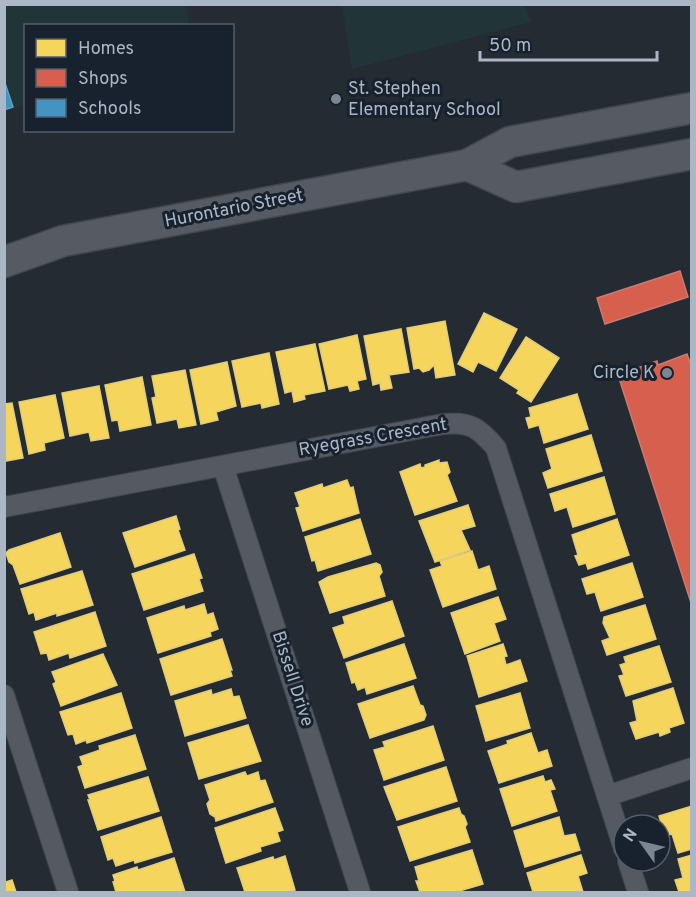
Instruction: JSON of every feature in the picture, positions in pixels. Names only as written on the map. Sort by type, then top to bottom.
[{"type":"main road","name":"Hurontario Street","points":[[4,262],[63,241],[467,165],[510,142],[692,108]]},
{"type":"main road","points":[[467,165],[516,187],[692,154]]},
{"type":"street","name":"Ryegrass Crescent","points":[[4,507],[443,424],[472,425],[496,448],[612,813]]},
{"type":"street","name":"Bissell Drive","points":[[223,465],[360,892]]},
{"type":"street","points":[[4,695],[68,892]]},
{"type":"street","points":[[607,796],[692,768]]},
{"type":"street","points":[[632,873],[638,892]]},
{"type":"green space","points":[[5,5],[185,5],[188,24],[24,24],[24,105],[5,111]]},
{"type":"green space","points":[[342,5],[525,5],[531,22],[352,69]]},
{"type":"building: Homes","points":[[484,313],[517,329],[496,371],[478,362],[473,372],[458,364]]},
{"type":"building: Homes","points":[[445,321],[455,375],[436,378],[434,365],[423,372],[419,368],[414,369],[407,328]]},
{"type":"building: Homes","points":[[401,329],[409,372],[389,375],[392,388],[381,390],[380,383],[373,385],[364,336]]},
{"type":"building: Homes","points":[[357,335],[366,379],[357,381],[359,389],[350,391],[348,385],[329,389],[319,344]]},
{"type":"building: Homes","points":[[526,337],[559,358],[531,402],[517,393],[519,390],[500,378]]},
{"type":"building: Homes","points":[[315,344],[325,391],[304,395],[305,399],[294,402],[292,391],[285,393],[276,352]]},
{"type":"building: Homes","points":[[269,353],[279,404],[262,408],[261,403],[242,407],[232,361]]},
{"type":"building: Homes","points":[[227,362],[236,406],[216,412],[218,420],[201,424],[190,370]]},
{"type":"building: Homes","points":[[185,370],[196,425],[179,428],[177,419],[157,423],[152,398],[156,397],[152,376]]},
{"type":"building: Homes","points":[[142,377],[151,425],[120,431],[118,420],[112,421],[105,385]]},
{"type":"building: Homes","points":[[99,386],[109,438],[91,441],[89,432],[70,436],[62,393]]},
{"type":"building: Homes","points":[[577,394],[588,429],[544,443],[539,425],[529,428],[526,418],[531,417],[529,408]]},
{"type":"building: Homes","points":[[55,395],[64,438],[44,443],[45,450],[29,454],[19,402]]},
{"type":"building: Homes","points":[[12,403],[23,458],[6,461],[4,404]]},
{"type":"building: Homes","points":[[591,435],[602,471],[548,488],[543,473],[552,469],[546,449]]},
{"type":"building: Homes","points":[[439,460],[439,463],[447,462],[450,472],[447,475],[457,501],[415,515],[400,472],[420,464],[421,468],[425,467]]},
{"type":"building: Homes","points":[[604,477],[615,514],[573,527],[567,507],[555,511],[550,494]]},
{"type":"building: Homes","points":[[347,480],[350,488],[353,487],[359,513],[303,531],[296,508],[300,507],[295,493],[322,484],[323,488]]},
{"type":"building: Homes","points":[[468,505],[475,526],[461,530],[470,550],[435,562],[419,521]]},
{"type":"building: Homes","points":[[176,516],[185,550],[135,567],[123,533]]},
{"type":"building: Homes","points":[[360,519],[371,554],[318,571],[315,560],[312,561],[305,537]]},
{"type":"building: Homes","points":[[617,519],[629,555],[588,569],[586,563],[579,565],[575,556],[578,555],[572,535]]},
{"type":"building: Homes","points":[[60,533],[71,567],[20,584],[6,553]]},
{"type":"building: Homes","points":[[472,551],[478,570],[489,566],[496,589],[443,607],[430,570],[442,566],[440,561]]},
{"type":"building: Homes","points":[[194,554],[202,578],[199,579],[203,591],[144,610],[132,574]]},
{"type":"building: Homes","points":[[376,563],[380,565],[382,572],[379,576],[385,596],[330,613],[319,582],[328,577]]},
{"type":"building: Homes","points":[[632,563],[643,597],[601,611],[595,592],[587,594],[582,579]]},
{"type":"building: Homes","points":[[82,571],[93,605],[36,620],[34,612],[29,614],[21,589]]},
{"type":"building: Homes","points":[[498,597],[506,619],[494,623],[500,641],[465,654],[451,613]]},
{"type":"building: Homes","points":[[392,601],[404,636],[344,658],[333,628],[345,624],[343,617]]},
{"type":"building: Homes","points":[[204,604],[207,615],[213,613],[218,629],[210,632],[211,636],[158,653],[147,618],[184,606],[185,610]]},
{"type":"building: Homes","points":[[645,605],[656,639],[607,655],[602,641],[610,638],[603,623],[604,617]]},
{"type":"building: Homes","points":[[95,612],[106,646],[70,658],[69,653],[49,660],[47,653],[41,654],[34,632]]},
{"type":"building: Homes","points":[[222,639],[232,676],[171,695],[160,659]]},
{"type":"building: Homes","points":[[404,644],[416,678],[367,694],[365,687],[358,690],[355,682],[352,683],[346,663]]},
{"type":"building: Homes","points":[[503,644],[507,656],[504,657],[506,665],[520,660],[527,681],[479,697],[467,656]]},
{"type":"building: Homes","points":[[659,646],[671,682],[626,696],[619,676],[624,675],[620,665],[626,663],[624,657]]},
{"type":"building: Homes","points":[[103,654],[117,685],[61,706],[53,684],[56,682],[52,672]]},
{"type":"building: Homes","points":[[413,686],[426,715],[424,720],[370,738],[358,704]]},
{"type":"building: Homes","points":[[673,688],[684,723],[669,728],[670,732],[660,736],[659,732],[636,739],[630,723],[637,721],[633,701]]},
{"type":"building: Homes","points":[[231,689],[233,697],[239,696],[246,718],[185,736],[175,701],[211,690],[212,695]]},
{"type":"building: Homes","points":[[121,693],[132,728],[87,743],[86,740],[76,744],[73,734],[68,735],[60,712]]},
{"type":"building: Homes","points":[[520,693],[530,728],[486,741],[476,706]]},
{"type":"building: Homes","points":[[248,725],[261,761],[199,779],[188,743]]},
{"type":"building: Homes","points":[[433,726],[444,760],[384,780],[374,750],[385,747],[383,742]]},
{"type":"building: Homes","points":[[531,733],[538,753],[547,750],[552,766],[499,783],[488,751],[508,744],[507,741]]},
{"type":"building: Homes","points":[[135,735],[146,769],[85,788],[78,767],[83,765],[80,757],[100,750],[99,746]]},
{"type":"building: Homes","points":[[446,767],[457,801],[397,820],[384,787]]},
{"type":"building: Homes","points":[[245,772],[247,776],[258,772],[260,781],[265,780],[273,802],[216,821],[215,817],[210,814],[207,804],[210,800],[205,785]]},
{"type":"building: Homes","points":[[543,776],[545,782],[551,780],[555,789],[550,790],[557,811],[512,826],[500,789]]},
{"type":"building: Homes","points":[[148,777],[159,811],[98,830],[88,795]]},
{"type":"building: Homes","points":[[692,806],[692,849],[678,853],[672,834],[672,813],[669,813]]},
{"type":"building: Homes","points":[[275,808],[283,830],[277,832],[280,841],[260,847],[261,851],[226,863],[215,828]]},
{"type":"building: Homes","points":[[459,808],[467,824],[465,827],[470,842],[410,861],[398,827]]},
{"type":"building: Homes","points":[[161,817],[172,852],[116,866],[113,858],[108,860],[101,837]]},
{"type":"building: Homes","points":[[559,817],[564,836],[575,834],[580,850],[525,867],[514,831]]},
{"type":"building: Homes","points":[[472,850],[483,884],[456,892],[420,892],[415,867]]},
{"type":"building: Homes","points":[[581,855],[587,873],[578,876],[583,892],[533,892],[527,873]]},
{"type":"building: Homes","points":[[692,855],[692,892],[679,892],[675,880],[683,878],[678,859]]},
{"type":"building: Homes","points":[[285,856],[295,890],[245,892],[237,868],[273,857],[274,860]]},
{"type":"building: Homes","points":[[174,858],[185,892],[116,892],[113,875],[137,867],[138,870]]},
{"type":"building: Homes","points":[[4,878],[6,882],[12,880],[16,892],[4,892]]},
{"type":"building: Shops","points":[[680,271],[688,297],[605,324],[597,298]]},
{"type":"building: Shops","points":[[687,354],[692,368],[692,606],[618,375],[657,361],[658,365]]},
{"type":"building: Schools","points":[[4,80],[13,107],[4,110]]},
{"type":"place","name":"St. Stephen Elementary School","points":[[336,99]]},
{"type":"place","name":"Circle K","points":[[667,373]]}]
